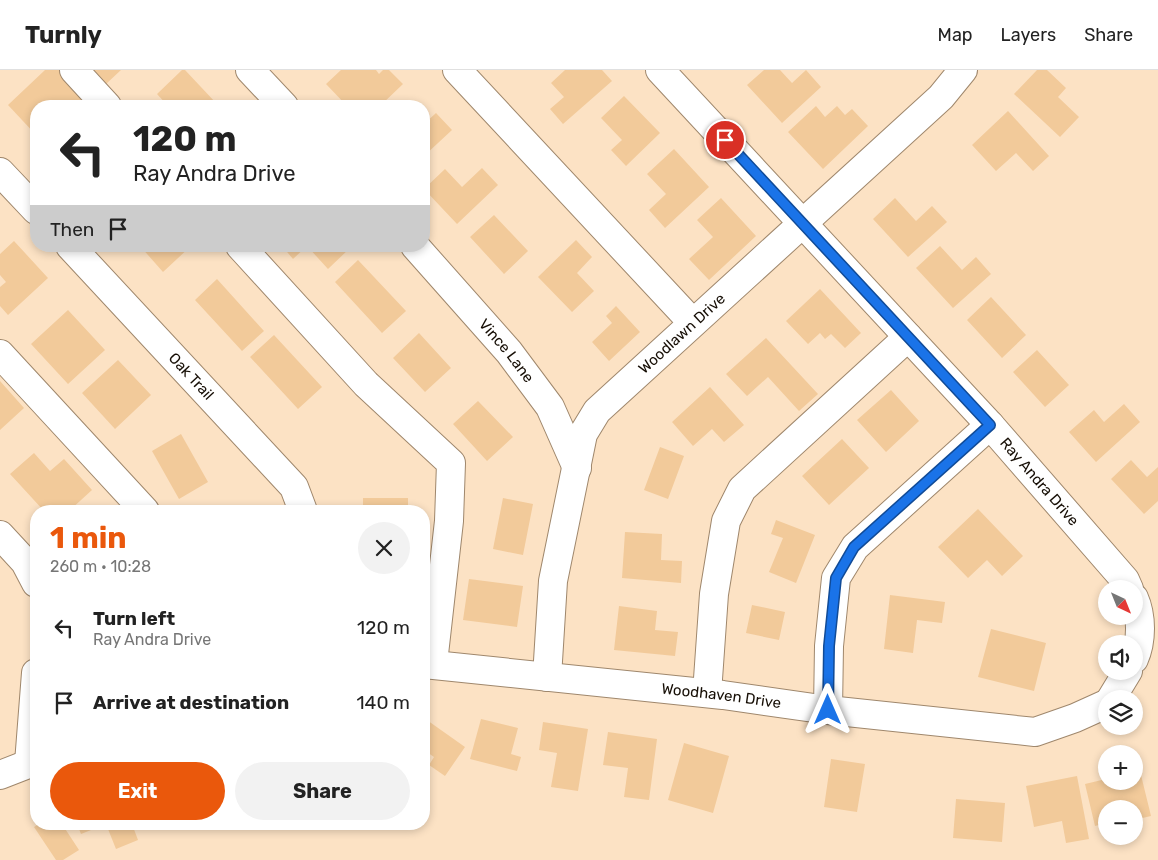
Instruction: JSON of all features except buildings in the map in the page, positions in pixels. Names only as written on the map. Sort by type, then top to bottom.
[{"type":"street","points":[[74,70],[102,100]]},
{"type":"street","points":[[250,70],[278,100]]},
{"type":"street","points":[[457,70],[692,322]]},
{"type":"street","name":"Ray Andra Drive","points":[[660,70],[990,425],[1125,580]]},
{"type":"street","name":"Woodlawn Drive","points":[[547,677],[553,581],[578,468],[583,434],[596,411],[941,97],[963,70]]},
{"type":"street","points":[[0,172],[30,204]]},
{"type":"street","name":"Oak Trail","points":[[76,252],[294,487],[301,505]]},
{"type":"street","points":[[245,252],[366,384],[451,463],[449,521],[430,649]]},
{"type":"street","name":"Vince Lane","points":[[420,252],[510,352],[550,406],[578,468]]},
{"type":"street","points":[[707,693],[714,594],[726,521],[742,489],[908,337]]},
{"type":"street","points":[[0,354],[140,505]]},
{"type":"street","points":[[828,710],[829,646],[836,578],[854,547],[990,425]]},
{"type":"street","points":[[0,535],[25,562],[30,572]]},
{"type":"street","name":"Woodhaven Drive","points":[[430,663],[707,693],[828,710],[1035,732],[1098,708]]},
{"type":"street","points":[[0,775],[30,763]]},
{"type":"route","points":[[725,140],[990,425],[854,547],[836,578],[829,646],[828,710]]}]
